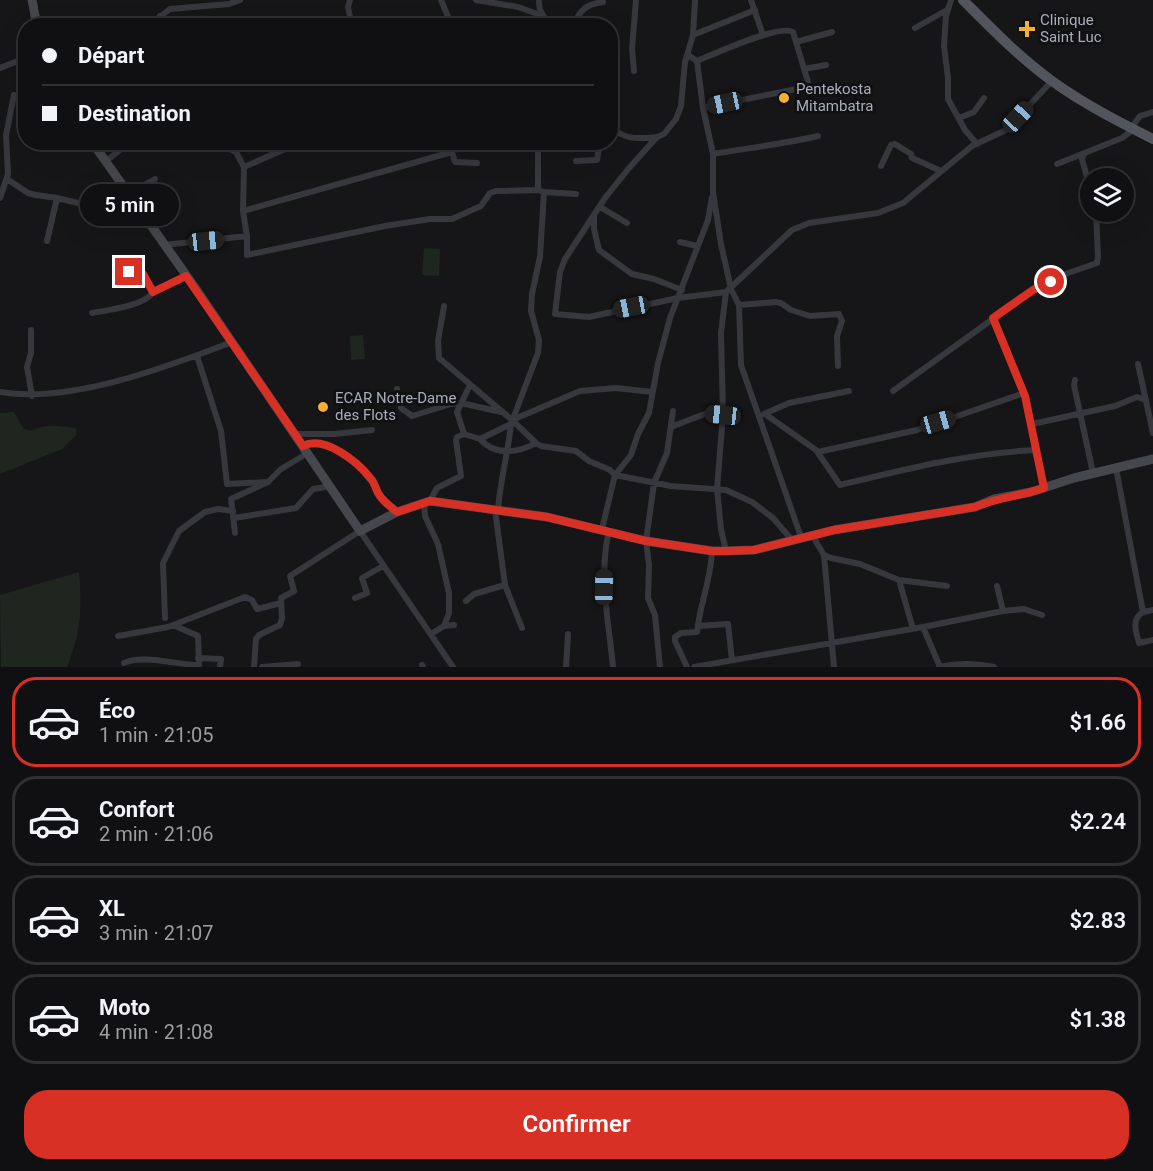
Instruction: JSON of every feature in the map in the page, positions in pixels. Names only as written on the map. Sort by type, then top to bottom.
[{"type":"main road","points":[[963,0],[1016,51],[1052,81],[1153,140]]},
{"type":"street","points":[[32,0],[35,18]]},
{"type":"street","points":[[158,18],[170,9],[229,4],[240,0]]},
{"type":"street","points":[[350,0],[348,7],[350,18]]},
{"type":"street","points":[[441,0],[449,18]]},
{"type":"street","points":[[476,0],[518,7],[543,16]]},
{"type":"street","points":[[634,71],[632,49],[636,0]]},
{"type":"street","points":[[618,133],[633,139],[664,134],[678,113],[681,106],[684,66],[693,35],[695,0]]},
{"type":"street","points":[[751,0],[763,35]]},
{"type":"street","points":[[951,0],[947,10],[944,46],[948,68],[948,99],[965,130],[977,144]]},
{"type":"street","points":[[539,2],[543,16]]},
{"type":"street","points":[[578,18],[582,10],[591,4],[603,2]]},
{"type":"street","points":[[693,35],[755,10]]},
{"type":"street","points":[[915,28],[947,10]]},
{"type":"street","points":[[696,61],[763,35],[791,30],[808,82],[806,87],[703,108]]},
{"type":"street","points":[[796,42],[832,32]]},
{"type":"street","points":[[688,56],[696,61],[713,154],[713,192],[728,291],[721,333],[723,415],[717,489],[726,551]]},
{"type":"street","points":[[0,68],[18,61]]},
{"type":"street","points":[[804,69],[826,65]]},
{"type":"street","points":[[657,136],[629,168],[600,207],[562,266],[555,314],[589,317],[678,298],[728,291],[792,230],[809,223],[861,217],[891,209],[903,203],[977,144],[1006,130],[1052,81]]},
{"type":"street","points":[[0,198],[8,176],[6,135],[14,95]]},
{"type":"street","points":[[959,118],[974,112],[984,98]]},
{"type":"street","points":[[1057,164],[1122,138],[1132,129],[1140,116],[1153,112]]},
{"type":"street","points":[[713,154],[770,144],[780,145],[818,136]]},
{"type":"street","points":[[881,166],[891,145],[895,144],[911,154],[912,158],[941,171]]},
{"type":"street","points":[[97,150],[306,449],[453,667]]},
{"type":"street","points":[[105,162],[120,150]]},
{"type":"street","points":[[231,150],[236,152],[244,166],[243,211],[247,255],[385,226],[430,219],[452,219],[481,206],[490,193],[496,190],[576,194]]},
{"type":"street","points":[[244,166],[282,150]]},
{"type":"street","points":[[522,628],[505,585],[496,510],[500,479],[508,452],[511,422],[538,352],[539,340],[531,311],[540,257],[541,191],[538,150]]},
{"type":"street","points":[[576,161],[597,160],[599,150]]},
{"type":"street","points":[[243,211],[452,152],[455,162],[477,163]]},
{"type":"street","points":[[1084,154],[1082,159],[1084,168]]},
{"type":"street","points":[[0,171],[28,193],[125,214],[143,215]]},
{"type":"street","points":[[131,198],[155,179]]},
{"type":"street","points":[[613,667],[604,587],[604,553],[605,530],[615,475],[631,455],[638,434],[649,413],[670,318],[708,220],[713,192]]},
{"type":"street","points":[[47,241],[57,198]]},
{"type":"street","points":[[600,207],[627,223]]},
{"type":"street","points":[[594,217],[599,250],[632,274],[654,279],[682,290]]},
{"type":"street","points":[[892,391],[1033,290],[1068,273],[1097,263],[1096,222]]},
{"type":"street","points":[[164,245],[247,236]]},
{"type":"street","points":[[680,242],[698,246]]},
{"type":"street","points":[[129,272],[143,274],[153,292]]},
{"type":"street","points":[[92,313],[130,305],[148,298],[153,292],[186,276]]},
{"type":"street","points":[[728,291],[739,305],[740,359],[761,415],[797,539]]},
{"type":"street","points":[[739,305],[776,302],[810,316],[839,314],[842,321],[837,336],[838,366]]},
{"type":"street","points":[[444,306],[438,341],[439,358],[536,443],[576,451],[615,475],[654,483],[726,490],[752,502],[797,539]]},
{"type":"street","points":[[993,318],[1024,393],[1044,488]]},
{"type":"street","points":[[31,330],[31,353],[27,367],[32,396]]},
{"type":"street","points":[[0,392],[32,396],[53,394],[132,376],[197,356],[232,342]]},
{"type":"street","points":[[197,356],[221,432],[227,483],[268,482]]},
{"type":"street","points":[[1138,364],[1153,433]]},
{"type":"street","points":[[1076,380],[1074,385],[1093,473]]},
{"type":"street","points":[[464,434],[458,417],[461,403],[470,385]]},
{"type":"street","points":[[480,440],[511,422],[580,392],[616,388],[652,392]]},
{"type":"street","points":[[397,389],[401,408],[412,416],[427,413],[445,405],[461,403],[502,412]]},
{"type":"street","points":[[761,415],[789,403],[849,391]]},
{"type":"street","points":[[818,452],[917,430],[1024,393]]},
{"type":"street","points":[[1032,424],[1115,406],[1137,397],[1146,400]]},
{"type":"street","points":[[660,667],[655,615],[648,598],[649,565],[646,541],[654,483],[667,453],[673,411]]},
{"type":"street","points":[[671,427],[707,413],[723,415]]},
{"type":"street","points":[[761,415],[818,452],[840,485],[922,465],[973,456],[1037,450]]},
{"type":"street","points":[[295,434],[351,433],[372,430]]},
{"type":"street","points":[[444,626],[449,613],[449,593],[438,544],[425,516],[427,501],[437,488],[461,476],[457,437],[464,434],[480,440],[493,450],[508,452],[525,449],[536,443]]},
{"type":"street","points":[[235,533],[231,499],[268,482],[306,449],[309,443],[322,444],[341,451],[372,479],[379,495],[397,512]]},
{"type":"street","points":[[254,667],[256,639],[259,635],[280,625],[282,618],[280,598],[294,591],[290,576],[294,572],[360,531],[397,512],[427,501],[547,517],[646,541],[712,551],[754,550],[834,530],[975,507],[994,499],[1031,492],[1093,473],[1153,459]]},
{"type":"street","points":[[1116,468],[1143,612]]},
{"type":"street","points":[[165,618],[163,563],[179,531],[205,512],[218,510],[233,515],[296,508],[313,489],[331,486]]},
{"type":"street","points":[[812,535],[824,555],[834,667]]},
{"type":"street","points":[[687,667],[675,637],[681,633],[697,632],[711,570],[712,551]]},
{"type":"street","points":[[824,555],[860,564],[899,580],[947,586]]},
{"type":"street","points":[[355,598],[367,593],[362,578],[384,566]]},
{"type":"street","points":[[899,580],[913,629]]},
{"type":"street","points":[[466,601],[474,594],[505,585]]},
{"type":"street","points":[[997,586],[1003,611]]},
{"type":"street","points":[[117,636],[173,625],[245,597],[252,600],[257,609],[281,603]]},
{"type":"street","points":[[695,667],[1003,611],[1024,609],[1042,615]]},
{"type":"street","points":[[1153,610],[1138,615],[1134,626],[1139,643],[1153,640]]},
{"type":"street","points":[[698,626],[728,624],[732,660]]},
{"type":"street","points":[[124,663],[132,659],[144,659],[178,665],[199,665],[198,636],[173,625]]},
{"type":"street","points":[[430,634],[444,626],[454,625]]},
{"type":"street","points":[[923,627],[940,667],[957,664],[994,667]]},
{"type":"street","points":[[566,667],[568,634]]},
{"type":"street","points":[[198,658],[221,659],[220,667]]},
{"type":"street","points":[[262,667],[298,664]]},
{"type":"shaded area","points":[[424,248],[440,249],[439,276],[422,275]]},
{"type":"shaded area","points":[[363,335],[365,359],[351,360],[350,336]]},
{"type":"shaded area","points":[[14,412],[23,428],[30,431],[42,427],[58,426],[76,428],[76,435],[62,449],[0,474],[0,413]]},
{"type":"shaded area","points":[[79,572],[79,620],[75,643],[67,667],[1,667],[0,595]]},
{"type":"place","name":"Clinique Saint Luc","points":[[1027,29]]},
{"type":"place","name":"Pentekosta Mitambatra","points":[[784,98]]},
{"type":"place","name":"ECAR Notre-Dame des Flots","points":[[323,407]]},
{"type":"route","points":[[129,272],[143,274],[153,292],[186,276],[303,446],[309,443],[322,444],[341,451],[372,479],[379,495],[397,512],[430,501],[547,517],[646,541],[712,551],[754,550],[834,530],[975,507],[994,499],[1044,488],[1025,396],[993,318],[1033,290],[1051,282]]}]
